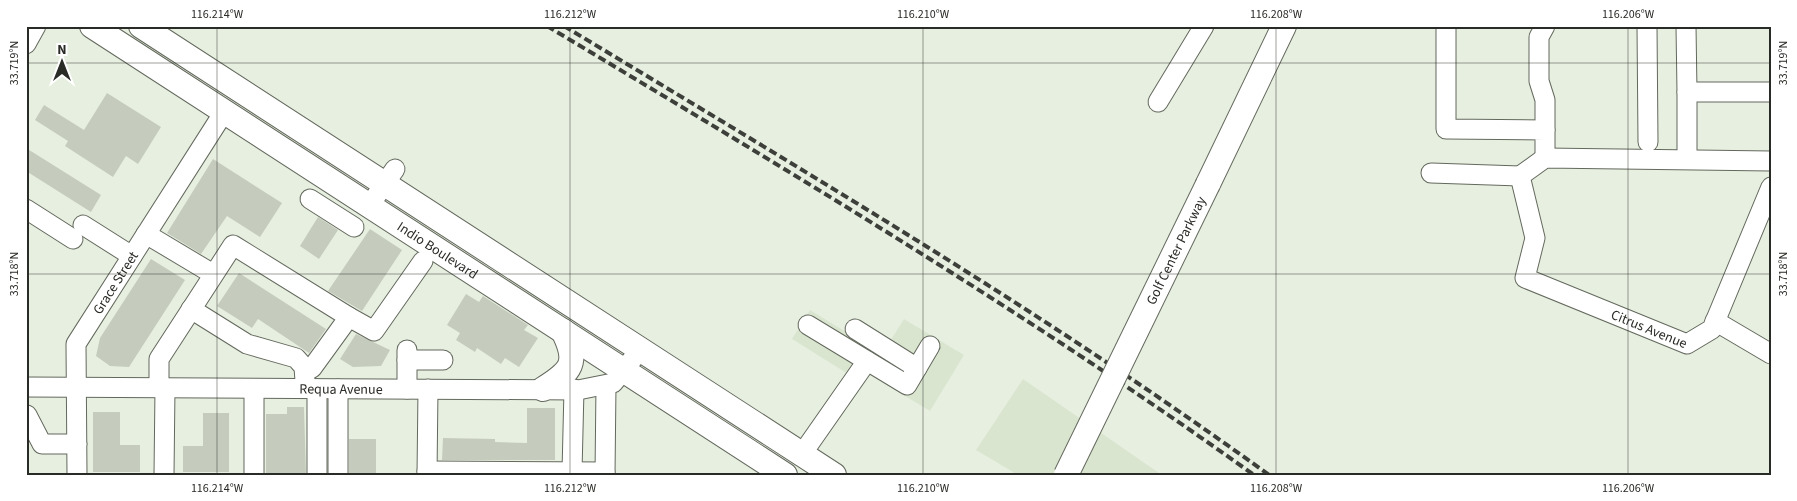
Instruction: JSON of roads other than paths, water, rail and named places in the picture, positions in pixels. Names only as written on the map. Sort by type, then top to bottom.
[{"type":"main road","name":"Indio Boulevard","points":[[92,26],[563,330],[615,378],[778,470],[802,464]]},
{"type":"main road","name":"Indio Boulevard","points":[[140,26],[390,177],[802,464],[834,475]]},
{"type":"main road","name":"Golf Center Parkway","points":[[1066,475],[1284,26]]},
{"type":"main road","points":[[543,389],[563,376],[572,363],[570,346],[563,330]]},
{"type":"street","points":[[26,44],[36,26]]},
{"type":"street","points":[[1158,102],[1204,26]]},
{"type":"street","points":[[1446,26],[1446,129],[1545,130]]},
{"type":"street","points":[[1545,26],[1540,37],[1539,55],[1539,81],[1545,100],[1545,158]]},
{"type":"street","points":[[1648,26],[1648,142]]},
{"type":"street","points":[[1686,26],[1687,159]]},
{"type":"street","points":[[1687,92],[1771,92]]},
{"type":"street","name":"Grace Street","points":[[76,475],[76,344],[224,112]]},
{"type":"street","points":[[1431,173],[1520,176],[1545,158],[1771,160]]},
{"type":"street","name":"Citrus Avenue","points":[[1520,176],[1535,238],[1525,278],[1687,344],[1712,329],[1771,187]]},
{"type":"street","points":[[369,206],[390,177]]},
{"type":"street","points":[[310,199],[354,227]]},
{"type":"street","points":[[26,209],[132,256]]},
{"type":"street","points":[[146,234],[213,274]]},
{"type":"street","points":[[164,475],[162,388],[159,359],[233,245],[349,317],[374,330],[423,261]]},
{"type":"street","points":[[191,308],[247,344],[296,358],[304,367],[309,383],[317,475]]},
{"type":"street","points":[[309,383],[312,368],[349,317]]},
{"type":"street","points":[[1715,321],[1771,354]]},
{"type":"street","points":[[808,326],[907,385],[930,346]]},
{"type":"street","points":[[854,329],[917,368]]},
{"type":"street","points":[[428,389],[427,473],[605,473],[615,378],[640,350]]},
{"type":"street","points":[[407,389],[407,355],[443,360]]},
{"type":"street","points":[[802,464],[867,361]]},
{"type":"street","name":"Requa Avenue","points":[[26,387],[254,389],[309,383],[338,389],[574,389],[615,378]]},
{"type":"street","points":[[254,389],[254,475]]},
{"type":"street","points":[[338,389],[338,475]]},
{"type":"street","points":[[572,472],[574,389]]},
{"type":"street","points":[[27,415],[42,444],[77,444]]},
{"type":"railway","points":[[547,26],[905,243],[1081,356],[1254,475]]},
{"type":"railway","points":[[564,26],[832,188],[1009,299],[1097,356],[1269,475]]}]
